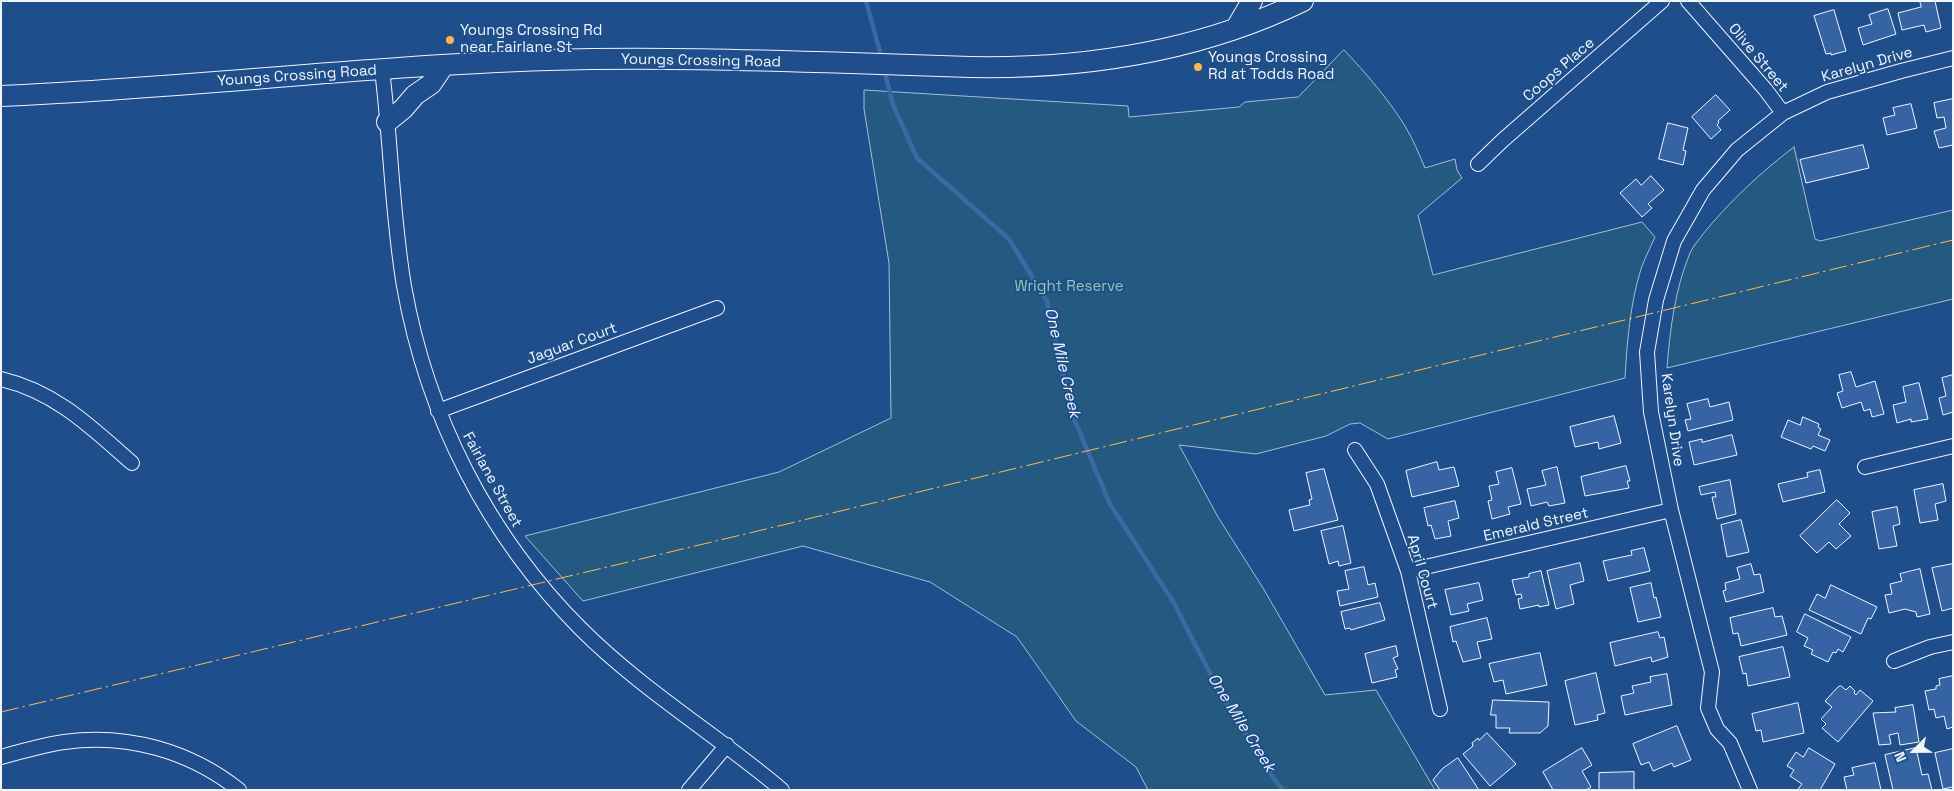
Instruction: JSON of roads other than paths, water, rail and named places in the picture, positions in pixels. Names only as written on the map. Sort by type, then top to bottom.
[{"type":"main road","points":[[1236,28],[1252,1]]},
{"type":"main road","name":"Youngs Crossing Road","points":[[1,96],[444,66],[579,60],[834,62],[970,67],[1035,66],[1100,60],[1200,41],[1265,18],[1303,1]]},
{"type":"main road","points":[[387,122],[403,109],[415,95],[431,84],[444,66]]},
{"type":"street","name":"Coops Place","points":[[1478,164],[1662,1]]},
{"type":"street","name":"Olive Street","points":[[1688,1],[1765,89],[1783,114]]},
{"type":"street","name":"Karelyn Drive","points":[[1750,790],[1730,743],[1717,729],[1708,708],[1712,672],[1672,510],[1652,412],[1647,352],[1656,300],[1674,241],[1703,190],[1737,150],[1783,114],[1827,92],[1953,58]]},
{"type":"street","name":"Fairlane Street","points":[[382,70],[398,244],[404,286],[419,352],[438,411],[462,464],[493,519],[516,553],[557,604],[582,630],[613,658],[782,790]]},
{"type":"street","name":"Jaguar Court","points":[[438,411],[717,308]]},
{"type":"street","points":[[1,379],[33,389],[56,400],[132,463]]},
{"type":"street","points":[[1866,467],[1953,446]]},
{"type":"street","name":"April Court","points":[[1355,450],[1377,484],[1408,571],[1440,709]]},
{"type":"street","name":"Emerald Street","points":[[1408,571],[1672,510]]},
{"type":"street","points":[[1894,661],[1930,647],[1953,642]]},
{"type":"street","points":[[1,757],[64,742],[93,739],[148,744],[204,765],[239,790]]},
{"type":"street","points":[[689,790],[727,746]]},
{"type":"waterway","name":"One Mile Creek","points":[[866,1],[882,59]]},
{"type":"waterway","name":"One Mile Creek","points":[[884,69],[893,105],[917,158],[1009,239],[1047,301],[1072,414],[1110,504],[1174,603],[1220,693],[1274,779],[1283,790]]},
{"type":"place","name":"Youngs Crossing Rd near Fairlane St","points":[[450,40]]},
{"type":"place","name":"Youngs Crossing Rd at Todds Road","points":[[1198,67]]},
{"type":"park label","name":"Wright Reserve","points":[[1069,287]]}]
